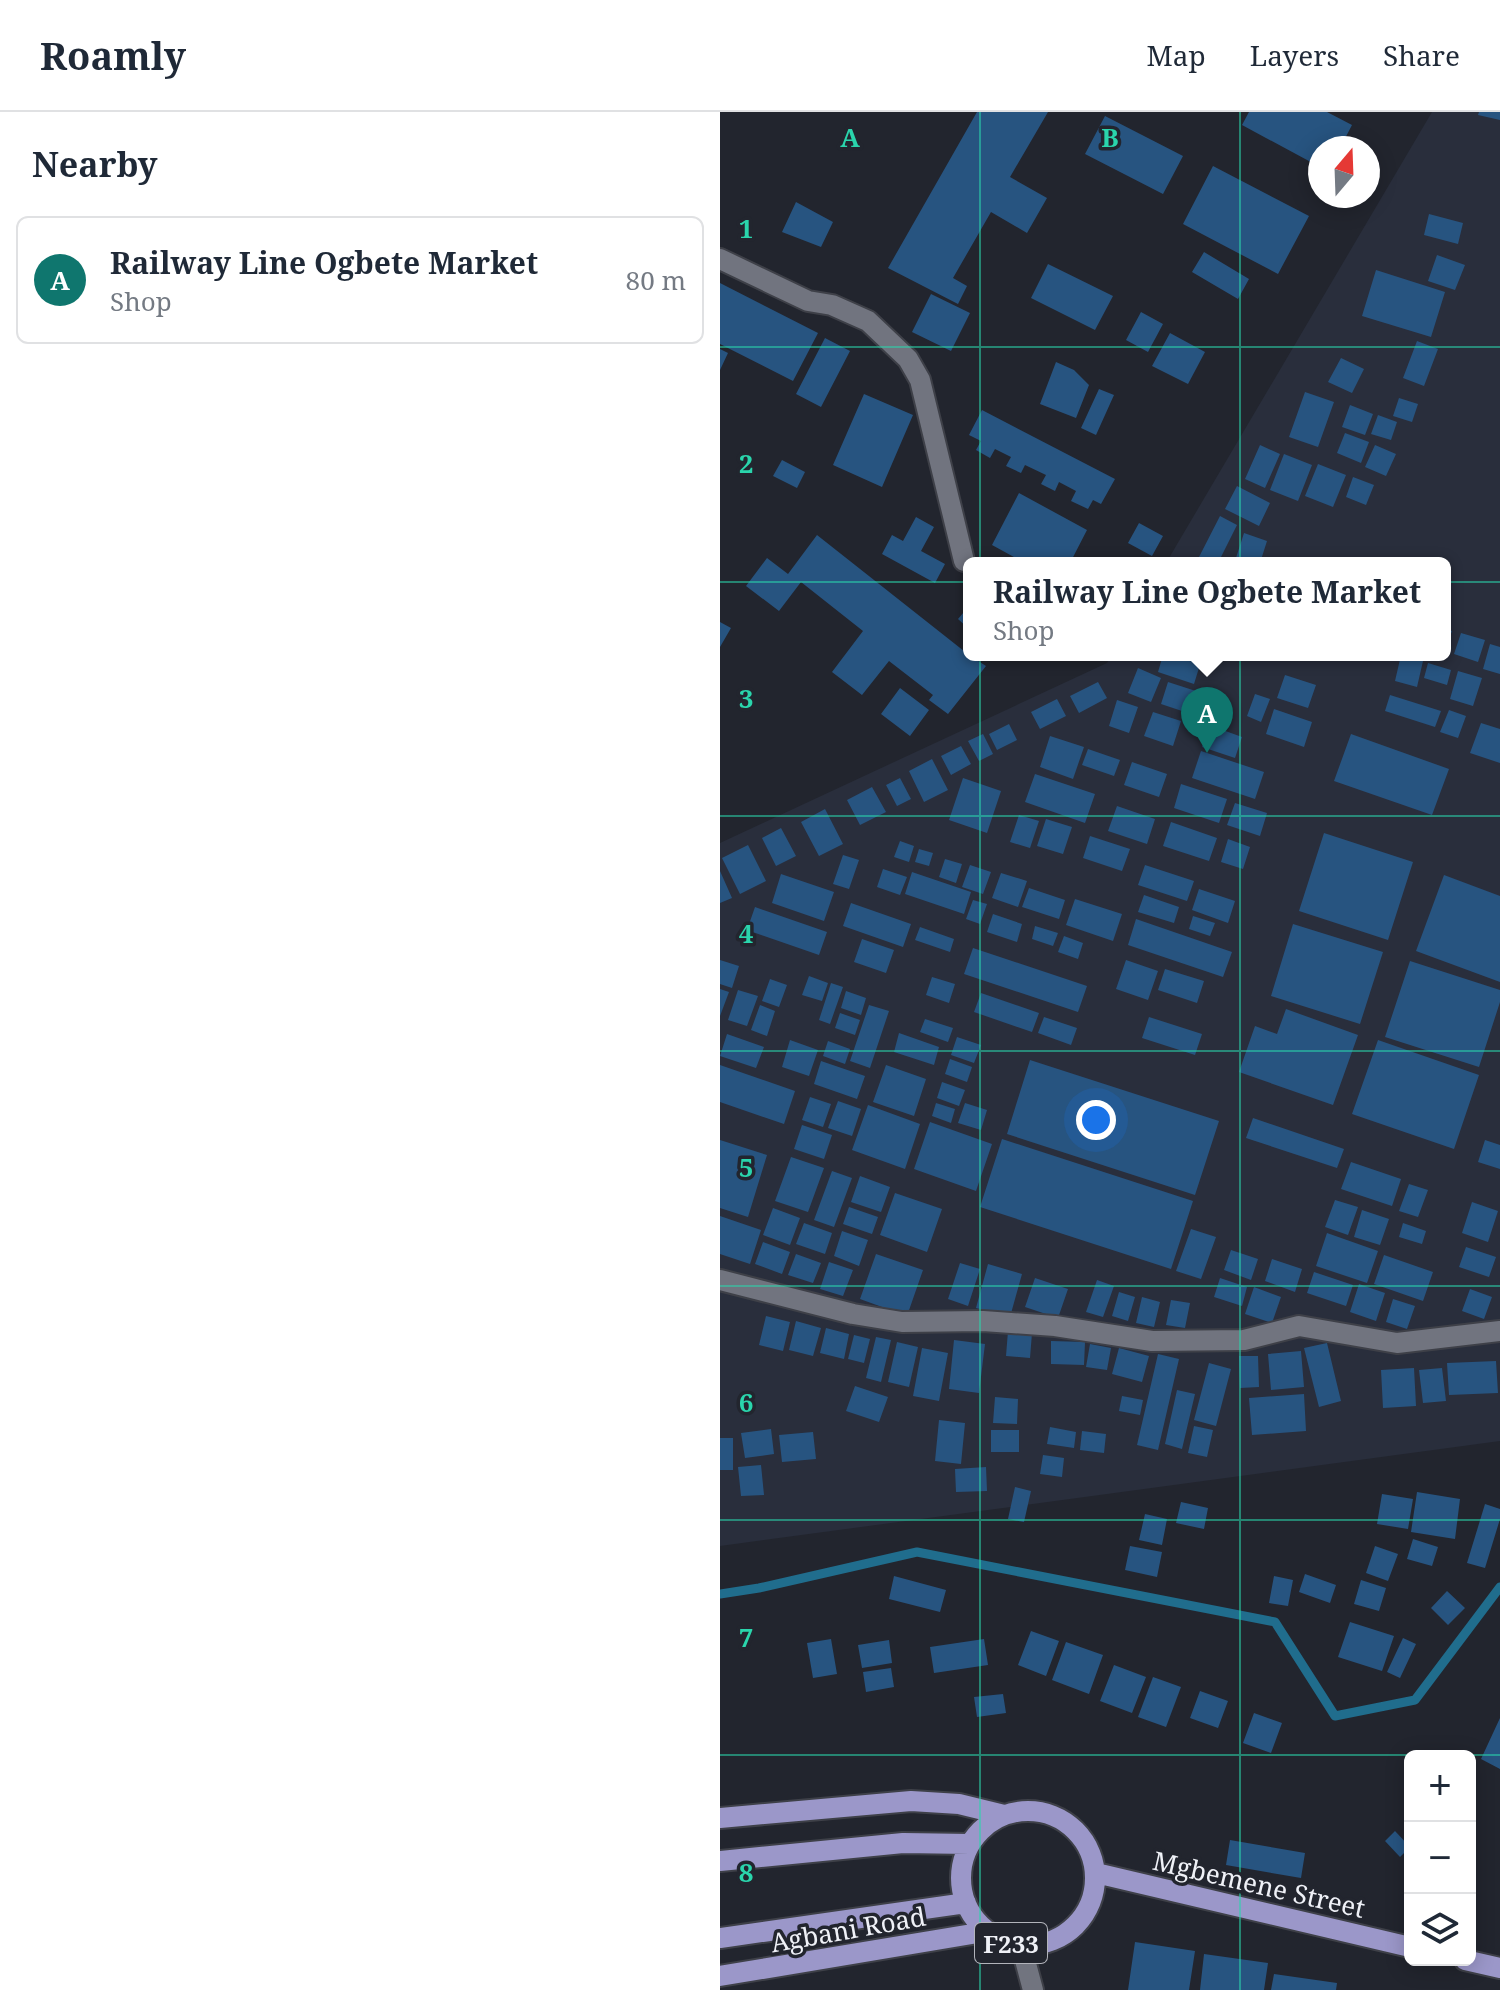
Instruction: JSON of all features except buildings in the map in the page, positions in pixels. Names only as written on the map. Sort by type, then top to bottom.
[{"type":"main road","points":[[720,1818],[911,1801],[959,1804],[1004,1815],[1034,1811],[1064,1821],[1086,1843],[1096,1873]]},
{"type":"main road","points":[[720,1861],[903,1843],[970,1844],[981,1830],[1004,1815]]},
{"type":"main road","name":"F233","points":[[970,1844],[961,1867],[966,1903],[984,1932],[1021,1945],[1047,1943],[1071,1931],[1088,1911],[1096,1873]]},
{"type":"main road","name":"Mgbemene Street","points":[[1096,1873],[1404,1946]]},
{"type":"main road","name":"Agbani Road","points":[[720,1938],[966,1903]]},
{"type":"main road","name":"Agbani Road","points":[[720,1976],[984,1932]]},
{"type":"main road","points":[[1476,1963],[1500,1968]]},
{"type":"street","points":[[720,259],[808,301],[832,305],[868,321],[908,359],[920,380],[963,557]]},
{"type":"street","points":[[720,1280],[853,1314],[902,1322],[983,1321],[1055,1326],[1152,1341],[1244,1340],[1299,1326],[1397,1343],[1500,1331]]},
{"type":"street","points":[[1021,1945],[1033,1990]]},
{"type":"shaded area","points":[[1432,112],[1500,112],[1500,1441],[720,1546],[720,843],[1108,661],[1451,661],[1451,557],[1170,557],[1375,208],[1380,208],[1380,200]]},
{"type":"waterway","points":[[720,1594],[917,1552],[1275,1622],[1335,1716],[1415,1700],[1500,1587]]},
{"type":"place","name":"Railway Line Ogbete Market","points":[[1207,753]]}]
